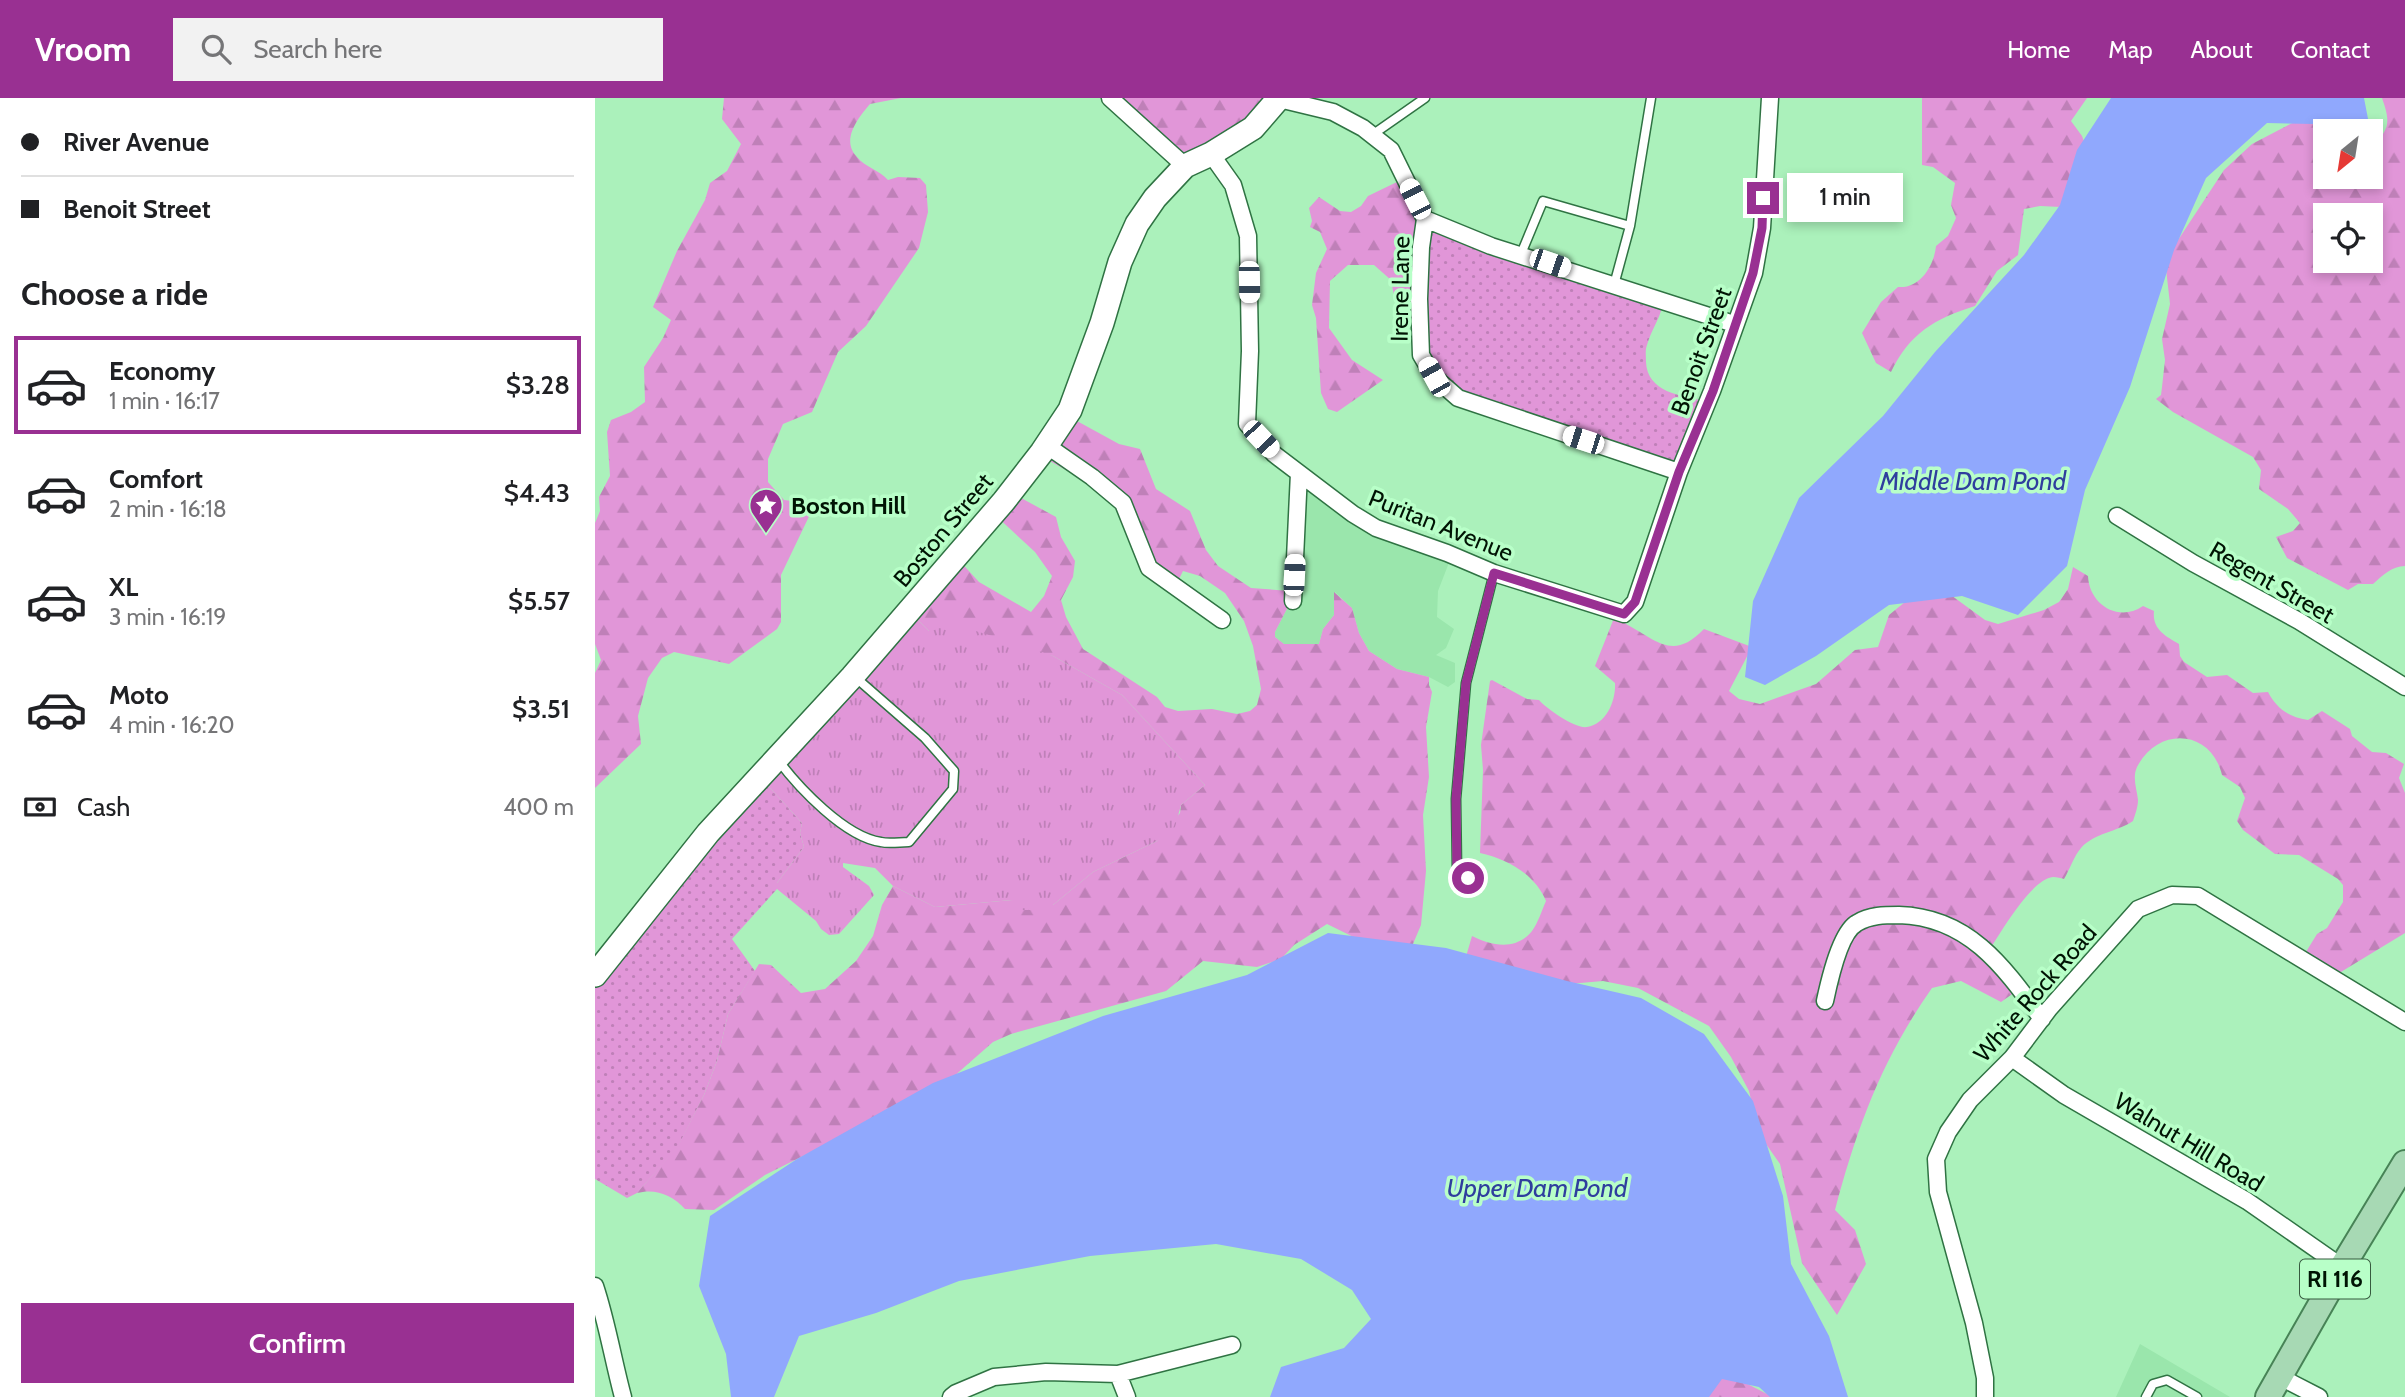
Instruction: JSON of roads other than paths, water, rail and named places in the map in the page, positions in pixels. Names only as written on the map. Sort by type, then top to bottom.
[{"type":"main road","name":"RI 116","points":[[2274,1387],[2405,1163]]},
{"type":"street","points":[[1110,98],[1185,166]]},
{"type":"street","name":"Benoit Street","points":[[1630,609],[1635,602],[1679,472],[1713,391],[1753,273],[1762,228],[1770,98]]},
{"type":"street","name":"Boston Street","points":[[595,975],[708,834],[853,676],[1004,501],[1046,445],[1070,410],[1102,323],[1120,262],[1137,224],[1155,198],[1185,166],[1211,154],[1253,128],[1279,99]]},
{"type":"street","name":"Irene Lane","points":[[1279,99],[1333,112],[1372,135],[1391,150],[1425,219],[1419,299],[1421,355],[1434,377],[1458,398],[1679,472]]},
{"type":"street","name":"Puritan Avenue","points":[[1211,154],[1233,185],[1248,236],[1250,351],[1247,424],[1274,454],[1353,514],[1376,528],[1447,552],[1494,573],[1624,614],[1630,609]]},
{"type":"street","points":[[1425,219],[1491,246],[1734,324]]},
{"type":"street","points":[[1046,445],[1092,477],[1123,503],[1149,568],[1221,620]]},
{"type":"street","points":[[1293,601],[1299,472]]},
{"type":"street","name":"Regent Street","points":[[2117,516],[2193,563],[2299,621],[2405,687]]},
{"type":"street","name":"White Rock Road","points":[[1985,1397],[1985,1378],[1974,1323],[1938,1192],[1936,1159],[1948,1132],[1970,1100],[2012,1058],[2042,1018],[2138,909],[2172,895],[2197,896],[2405,1022]]},
{"type":"street","points":[[1825,1001],[1836,960],[1855,923],[1880,915],[1918,916],[1944,922],[1972,940],[2005,969],[2042,1018]]},
{"type":"street","name":"Walnut Hill Road","points":[[2012,1058],[2064,1095],[2247,1201],[2342,1267]]},
{"type":"street","points":[[595,1286],[623,1397]]},
{"type":"street","points":[[951,1397],[995,1377],[1046,1372],[1118,1374],[1231,1345]]},
{"type":"street","points":[[1118,1374],[1127,1397]]},
{"type":"street","points":[[2274,1387],[2319,1397]]},
{"type":"lane","points":[[1372,135],[1425,98]]},
{"type":"lane","points":[[1614,285],[1630,226],[1651,98]]},
{"type":"lane","points":[[1521,254],[1543,201],[1630,226]]},
{"type":"lane","points":[[1468,878],[1457,871],[1456,799],[1466,683],[1494,573]]},
{"type":"lane","points":[[778,760],[800,789],[856,833],[880,842],[909,842],[953,789],[954,771],[925,738],[853,676]]},
{"type":"lane","points":[[2146,1397],[2153,1384],[2167,1380],[2197,1397]]},
{"type":"water","name":"Middle Dam Pond","points":[[2111,98],[2364,98],[2368,119],[2313,119],[2313,124],[2267,123],[2206,178],[2174,250],[2130,387],[2085,490],[2067,566],[2018,615],[1962,596],[1889,605],[1816,656],[1765,685],[1745,677],[1753,601],[1799,498],[1883,416],[1935,352],[2024,255],[2060,205],[2077,150]]},
{"type":"water","name":"Upper Dam Pond","points":[[1328,933],[1446,948],[1641,998],[1704,1034],[1753,1101],[1783,1196],[1791,1264],[1829,1336],[1848,1397],[1770,1397],[1759,1387],[1722,1379],[1709,1397],[1270,1397],[1281,1367],[1344,1348],[1371,1319],[1352,1290],[1301,1259],[1216,1244],[1090,1256],[959,1281],[876,1313],[799,1336],[774,1397],[731,1397],[726,1354],[699,1286],[710,1216],[797,1159],[933,1083],[1103,1016],[1247,975]]},
{"type":"place","name":"Boston Hill","points":[[766,535]]}]
